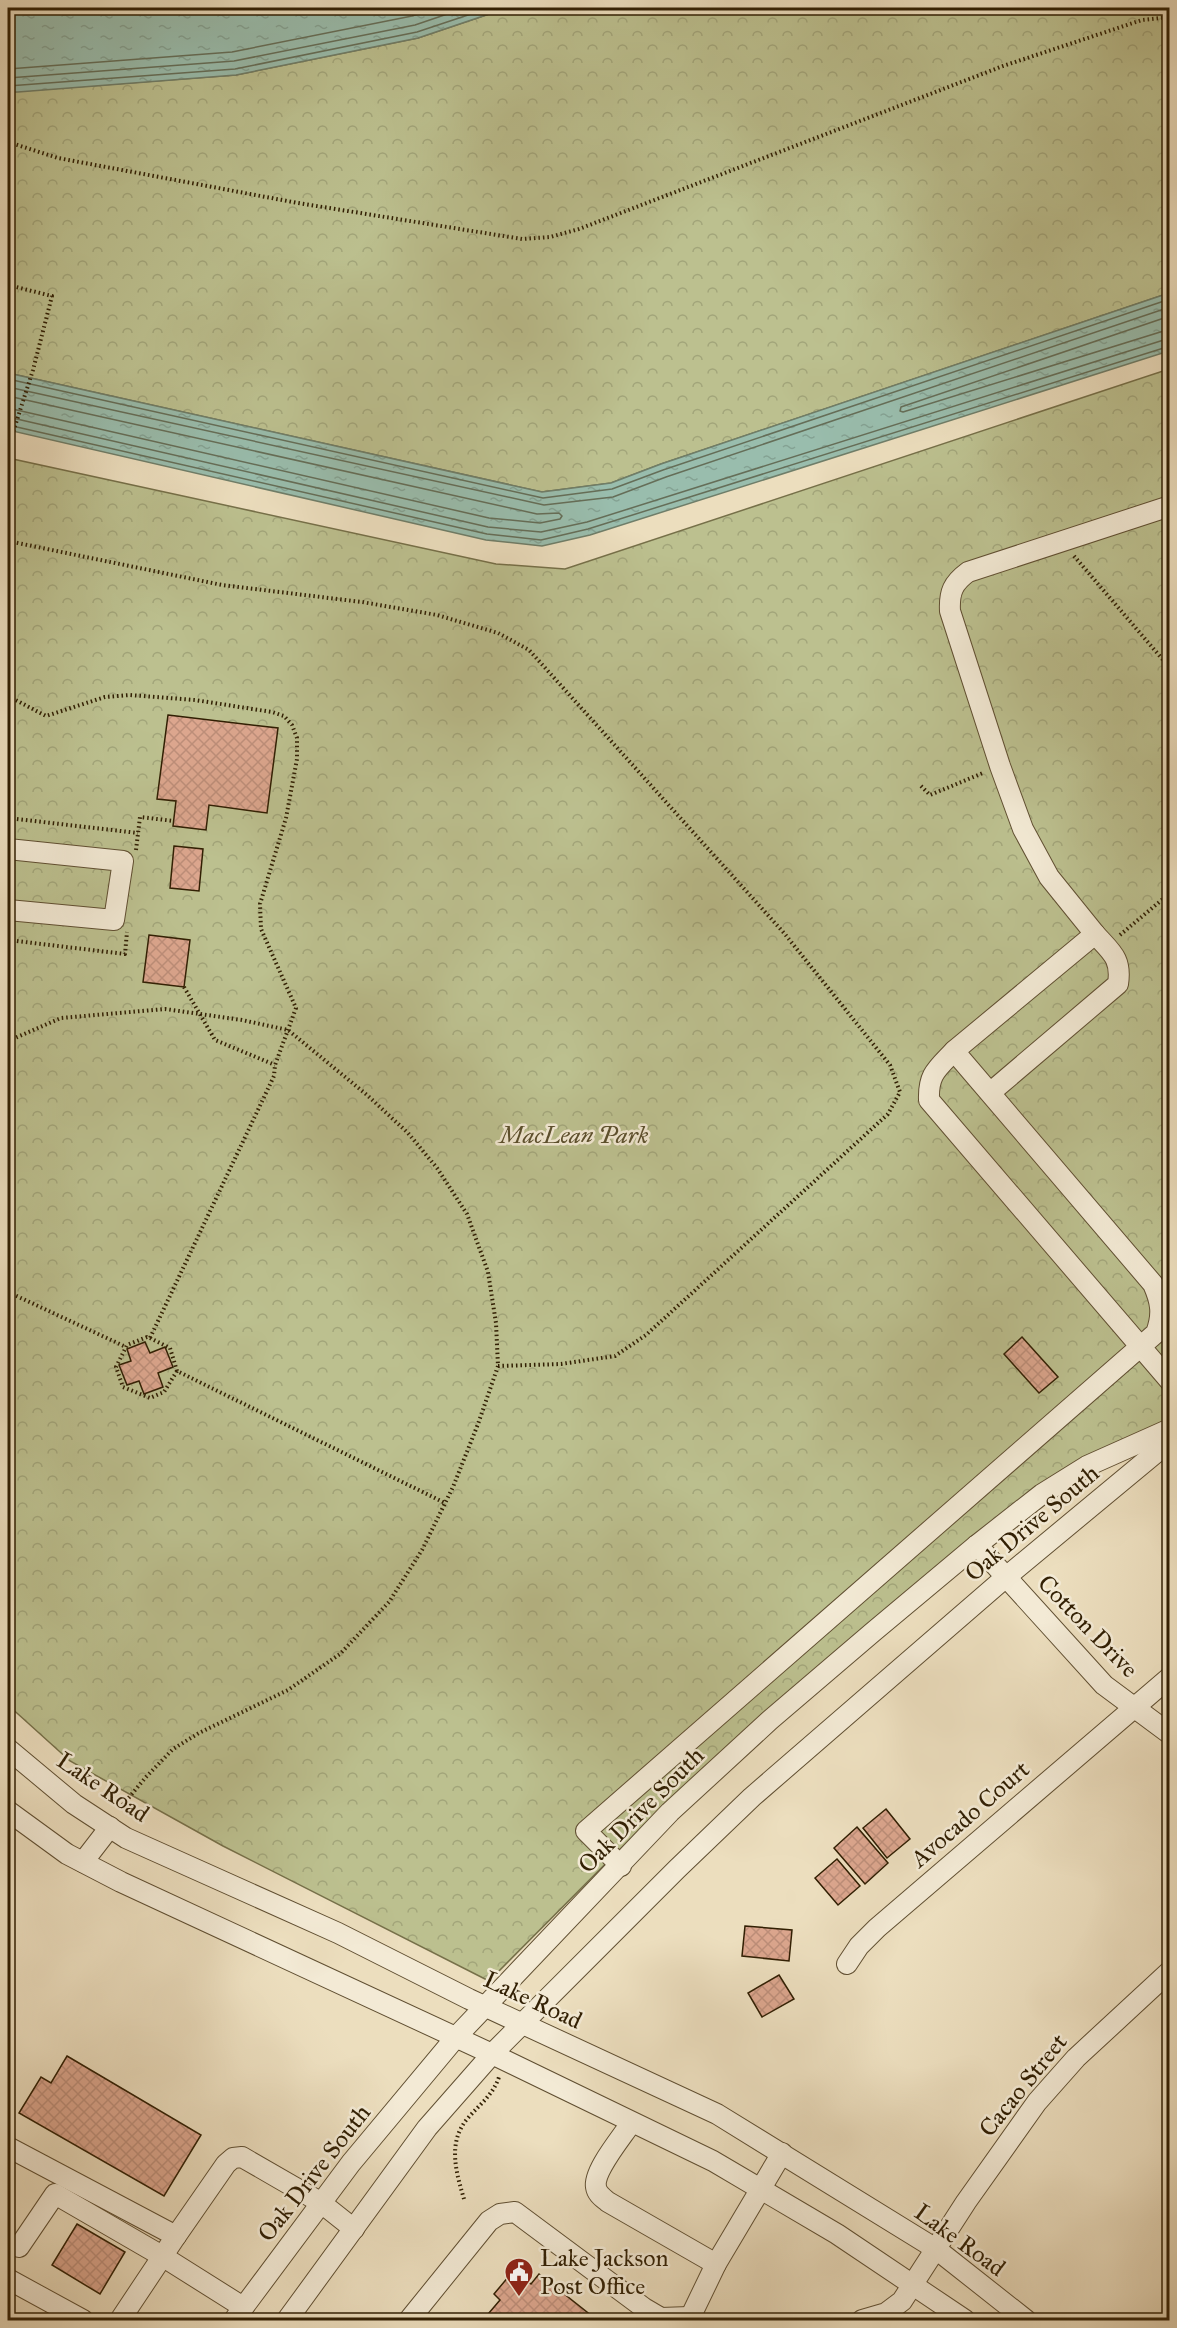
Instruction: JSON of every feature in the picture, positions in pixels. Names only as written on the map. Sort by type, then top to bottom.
[{"type":"street","points":[[991,1092],[1118,984],[1120,969],[1114,956],[1049,877],[1023,829],[1000,766],[950,611],[949,595],[956,580],[968,572],[1170,506]]},
{"type":"street","points":[[8,849],[123,861],[114,920],[8,910]]},
{"type":"street","points":[[1100,941],[954,1051],[933,1072],[928,1085],[929,1100],[1170,1381]]},
{"type":"street","points":[[621,1866],[586,1831],[1156,1333],[1161,1320],[1161,1301],[1153,1284],[954,1051]]},
{"type":"street","name":"Oak Drive South","points":[[238,2314],[320,2202],[456,2037],[670,1812],[770,1720],[977,1545],[1042,1494],[1087,1466],[1170,1430]]},
{"type":"street","name":"Oak Drive South","points":[[287,2320],[427,2128],[492,2054],[676,1869],[752,1797],[1006,1577],[1170,1441]]},
{"type":"street","name":"Cotton Drive","points":[[977,1545],[1104,1685],[1170,1734]]},
{"type":"street","name":"Avocado Court","points":[[847,1964],[859,1946],[877,1928],[1170,1677]]},
{"type":"street","name":"Lake Road","points":[[8,1749],[74,1804],[126,1838],[338,1933],[522,2024],[717,2115],[936,2249],[1026,2320]]},
{"type":"street","points":[[8,1811],[67,1854],[121,1882],[456,2037],[713,2161],[837,2234],[965,2320]]},
{"type":"street","points":[[83,1862],[110,1827]]},
{"type":"street","name":"Cacao Street","points":[[862,2320],[886,2313],[894,2308],[913,2284],[991,2166],[1037,2102],[1076,2058],[1170,1971]]},
{"type":"street","points":[[631,2123],[601,2168],[595,2185],[599,2195],[716,2264]]},
{"type":"street","points":[[8,2147],[176,2236]]},
{"type":"street","points":[[410,2320],[489,2222],[501,2214],[515,2212],[652,2313],[661,2318],[689,2319],[716,2264],[782,2153]]},
{"type":"street","points":[[120,2320],[226,2164],[233,2158],[242,2157],[320,2202],[354,2229]]},
{"type":"street","points":[[19,2247],[55,2194],[162,2256],[238,2314]]},
{"type":"street","points":[[8,2279],[84,2320]]},
{"type":"path","points":[[8,142],[58,158],[298,203],[522,239],[550,237],[590,225],[1003,66],[1142,20],[1170,16]]},
{"type":"path","points":[[8,285],[52,296],[33,370],[8,447]]},
{"type":"path","points":[[8,541],[222,585],[362,602],[437,615],[498,633],[517,642],[530,650],[784,933],[890,1065],[900,1092],[888,1114],[646,1335],[615,1356],[561,1364],[498,1366]]},
{"type":"path","points":[[1062,542],[1170,668]]},
{"type":"path","points":[[8,696],[46,716],[105,698],[129,695],[195,700],[272,712],[284,716],[292,724],[297,738],[297,759],[286,818],[260,904],[261,929],[296,1008],[275,1065],[274,1076],[150,1338]]},
{"type":"path","points":[[921,786],[930,795],[1000,766]]},
{"type":"path","points":[[8,818],[138,833]]},
{"type":"path","points":[[1100,941],[1170,893]]},
{"type":"path","points":[[184,987],[215,1040],[275,1065]]},
{"type":"path","points":[[8,1041],[61,1018],[165,1009],[242,1020],[288,1030],[329,1062],[408,1133],[437,1167],[466,1214],[488,1272],[496,1323],[498,1366],[478,1424],[445,1503],[422,1550],[389,1602],[340,1654],[288,1690],[199,1733],[173,1749],[121,1807]]},
{"type":"path","points":[[8,1292],[126,1347]]},
{"type":"path","points":[[177,1371],[164,1392],[150,1398],[123,1387],[116,1367],[126,1347],[147,1337],[150,1338],[170,1347],[177,1371],[445,1503]]},
{"type":"path","points":[[464,2199],[455,2167],[458,2135],[466,2120],[495,2090],[500,2073]]},
{"type":"green space","points":[[507,8],[1169,8],[1169,293],[661,464],[611,483],[542,492],[8,373],[8,92],[236,75],[418,38]]},
{"type":"green space","name":"MacLean Park","points":[[1169,369],[1169,1419],[1074,1468],[652,1817],[489,1981],[223,1846],[70,1761],[8,1705],[8,458],[496,564],[565,569]]},
{"type":"water","points":[[8,8],[507,8],[418,38],[236,75],[8,92]]},
{"type":"water","points":[[1169,293],[1169,351],[590,535],[542,546],[486,540],[8,430],[8,373],[542,492],[611,483],[661,464]]},
{"type":"building","points":[[168,715],[278,728],[267,813],[209,805],[206,830],[173,826],[176,801],[157,799]]},
{"type":"building","points":[[174,846],[203,849],[199,891],[170,888]]},
{"type":"building","points":[[149,935],[190,940],[184,987],[143,982]]},
{"type":"building","points":[[1022,1337],[1058,1377],[1039,1393],[1004,1354]]},
{"type":"building","points":[[145,1342],[150,1353],[165,1347],[173,1367],[158,1373],[163,1387],[144,1394],[139,1381],[127,1385],[119,1365],[131,1361],[127,1349]]},
{"type":"building","points":[[886,1809],[910,1839],[887,1858],[863,1828]]},
{"type":"building","points":[[857,1827],[888,1863],[865,1884],[834,1848]]},
{"type":"building","points":[[837,1859],[860,1886],[838,1905],[815,1878]]},
{"type":"building","points":[[745,1926],[792,1930],[789,1961],[742,1956]]},
{"type":"building","points":[[779,1975],[794,1999],[762,2017],[748,1993]]},
{"type":"building","points":[[67,2056],[201,2135],[164,2196],[19,2113],[41,2077],[51,2083]]},
{"type":"building","points":[[77,2224],[125,2252],[100,2294],[52,2265]]},
{"type":"building","points":[[514,2270],[531,2284],[539,2274],[597,2320],[483,2320],[500,2300],[494,2294]]},
{"type":"place","name":"Lake Jackson Post Office","points":[[519,2298]]}]
